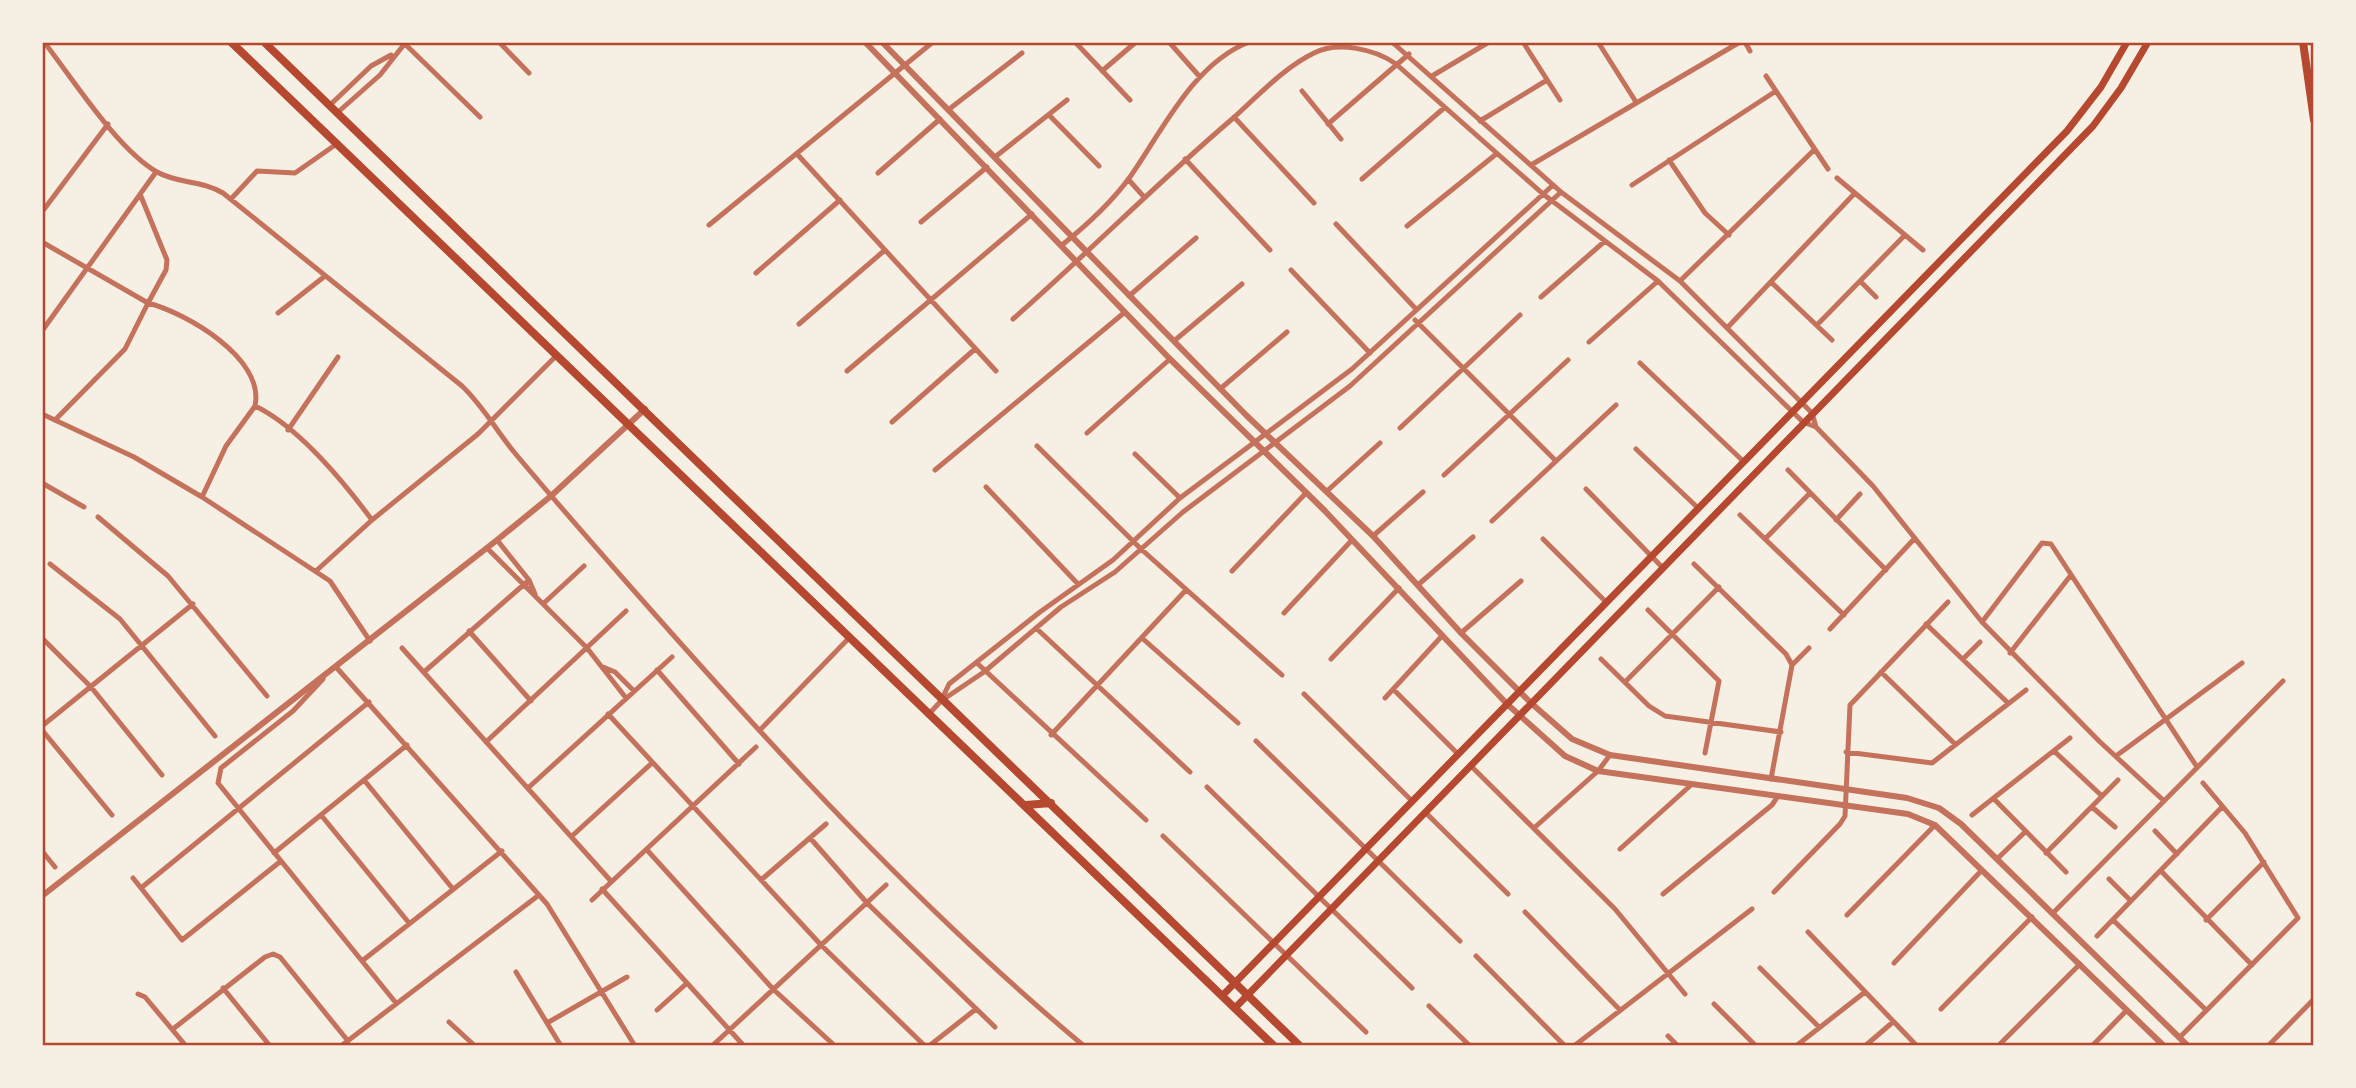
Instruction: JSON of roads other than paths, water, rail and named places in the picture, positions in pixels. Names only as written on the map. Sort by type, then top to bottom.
[{"type":"main road","points":[[231,42],[1274,1046]]},
{"type":"main road","points":[[264,42],[1300,1046]]},
{"type":"main road","points":[[1223,995],[2067,131],[2101,87],[2127,42]]},
{"type":"main road","points":[[1235,1008],[2093,126],[2121,88],[2148,42]]},
{"type":"main road","points":[[2302,42],[2314,120]]},
{"type":"main road","points":[[1937,262],[1949,275]]},
{"type":"main road","points":[[1026,805],[1051,803]]},
{"type":"street","points":[[44,42],[107,124],[129,149],[156,172],[214,187],[462,386],[492,419],[508,444],[551,496],[877,857],[1026,998],[1084,1046]]},
{"type":"street","points":[[499,42],[530,74]]},
{"type":"street","points":[[865,42],[1170,359],[1399,588],[1441,637],[1519,716],[1565,756],[1598,771],[1908,814],[1935,825],[2164,1046]]},
{"type":"street","points":[[882,42],[1220,388],[1373,536],[1461,633],[1531,703],[1572,738],[1610,755],[1908,798],[1939,808],[1961,824],[2188,1046]]},
{"type":"street","points":[[709,225],[933,42]]},
{"type":"street","points":[[1075,42],[1130,100]]},
{"type":"street","points":[[1102,71],[1136,42]]},
{"type":"street","points":[[1169,42],[1200,77]]},
{"type":"street","points":[[1062,245],[1110,202],[1200,77],[1221,57],[1249,42]]},
{"type":"street","points":[[1316,42],[1317,51]]},
{"type":"street","points":[[1392,42],[1409,54],[1561,192],[1680,281],[1812,413],[1816,427]]},
{"type":"street","points":[[1432,76],[1489,42]]},
{"type":"street","points":[[1523,42],[1560,100]]},
{"type":"street","points":[[1598,42],[1636,102]]},
{"type":"street","points":[[1531,165],[1742,42],[1750,51]]},
{"type":"street","points":[[329,106],[371,66],[394,53],[405,43],[480,117]]},
{"type":"street","points":[[1013,319],[1185,159],[1292,67],[1317,51],[1369,50],[1396,64],[1495,155],[1658,281],[1791,411],[1803,422],[1816,427],[1873,486],[2010,653],[2163,800]]},
{"type":"street","points":[[337,113],[380,75],[394,53]]},
{"type":"street","points":[[948,110],[1022,53]]},
{"type":"street","points":[[1328,124],[1409,54]]},
{"type":"street","points":[[371,66],[380,75]]},
{"type":"street","points":[[1766,76],[1828,169]]},
{"type":"street","points":[[1480,121],[1547,80]]},
{"type":"street","points":[[1302,91],[1341,139]]},
{"type":"street","points":[[1632,185],[1776,91]]},
{"type":"street","points":[[995,157],[1067,100]]},
{"type":"street","points":[[1362,179],[1444,108]]},
{"type":"street","points":[[1049,115],[1099,166]]},
{"type":"street","points":[[1234,117],[1314,203]]},
{"type":"street","points":[[878,173],[940,119]]},
{"type":"street","points":[[42,212],[107,124]]},
{"type":"street","points":[[231,200],[257,171],[295,173],[338,143]]},
{"type":"street","points":[[1680,281],[1814,150]]},
{"type":"street","points":[[797,153],[996,371]]},
{"type":"street","points":[[1407,226],[1495,155]]},
{"type":"street","points":[[1185,159],[1270,250]]},
{"type":"street","points":[[1669,160],[1705,213],[1729,235]]},
{"type":"street","points":[[921,222],[987,167]]},
{"type":"street","points":[[42,331],[156,172]]},
{"type":"street","points":[[1128,178],[1144,197]]},
{"type":"street","points":[[1837,178],[1923,250]]},
{"type":"street","points":[[942,701],[949,684],[1078,583],[1112,560],[1180,498],[1253,441],[1339,380],[1553,185]]},
{"type":"street","points":[[928,715],[942,701],[984,672],[1036,628],[1115,572],[1262,450],[1350,386],[1423,316],[1561,192]]},
{"type":"street","points":[[55,420],[101,377],[125,349],[166,270],[167,260],[140,194]]},
{"type":"street","points":[[1727,328],[1854,194]]},
{"type":"street","points":[[756,273],[840,201]]},
{"type":"street","points":[[847,371],[1032,214]]},
{"type":"street","points":[[1336,225],[1423,316]]},
{"type":"street","points":[[1817,325],[1904,236]]},
{"type":"street","points":[[1129,296],[1196,238]]},
{"type":"street","points":[[1541,297],[1605,240]]},
{"type":"street","points":[[42,242],[148,303],[180,313],[228,348],[253,380],[257,390],[255,406],[216,463],[202,497]]},
{"type":"street","points":[[799,324],[885,250]]},
{"type":"street","points":[[1291,270],[1370,353]]},
{"type":"street","points":[[278,313],[325,276]]},
{"type":"street","points":[[1589,342],[1658,281]]},
{"type":"street","points":[[1860,281],[1876,297]]},
{"type":"street","points":[[1771,282],[1832,340]]},
{"type":"street","points":[[1174,341],[1242,284]]},
{"type":"street","points":[[935,470],[1125,312]]},
{"type":"street","points":[[1410,315],[1461,369],[1555,460]]},
{"type":"street","points":[[1400,428],[1520,315]]},
{"type":"street","points":[[1220,388],[1287,332]]},
{"type":"street","points":[[892,422],[975,349]]},
{"type":"street","points":[[316,571],[372,520],[465,445],[556,356]]},
{"type":"street","points":[[288,430],[338,357]]},
{"type":"street","points":[[1087,433],[1170,359]]},
{"type":"street","points":[[1444,475],[1568,360]]},
{"type":"street","points":[[1640,363],[1743,461]]},
{"type":"street","points":[[1492,521],[1616,405]]},
{"type":"street","points":[[255,406],[288,430],[344,484],[372,520]]},
{"type":"street","points":[[42,896],[497,540],[551,496],[645,409]]},
{"type":"street","points":[[42,414],[112,445],[202,497],[316,571],[330,581],[370,641]]},
{"type":"street","points":[[1327,491],[1380,443]]},
{"type":"street","points":[[1037,446],[1141,549],[1282,675]]},
{"type":"street","points":[[1636,449],[1698,508]]},
{"type":"street","points":[[1135,454],[1180,498]]},
{"type":"street","points":[[1788,470],[1886,570]]},
{"type":"street","points":[[42,483],[84,507]]},
{"type":"street","points":[[986,487],[1085,591]]},
{"type":"street","points":[[1586,489],[1662,567]]},
{"type":"street","points":[[1373,536],[1423,492]]},
{"type":"street","points":[[1232,571],[1306,493]]},
{"type":"street","points":[[1765,539],[1810,493]]},
{"type":"street","points":[[1836,520],[1860,494]]},
{"type":"street","points":[[1740,515],[1844,615]]},
{"type":"street","points":[[98,517],[168,576],[267,696]]},
{"type":"street","points":[[1419,584],[1474,537]]},
{"type":"street","points":[[1830,629],[1915,538]]},
{"type":"street","points":[[497,540],[529,580],[535,594]]},
{"type":"street","points":[[1284,613],[1352,540]]},
{"type":"street","points":[[1543,540],[1606,602]]},
{"type":"street","points":[[1982,622],[2042,543],[2047,542],[2197,767]]},
{"type":"street","points":[[487,548],[587,649],[625,698]]},
{"type":"street","points":[[50,564],[90,593],[143,645],[215,736]]},
{"type":"street","points":[[1694,564],[1786,654],[1792,665]]},
{"type":"street","points":[[544,603],[584,566]]},
{"type":"street","points":[[2010,653],[2071,575]]},
{"type":"street","points":[[424,672],[529,580]]},
{"type":"street","points":[[1461,633],[1521,580]]},
{"type":"street","points":[[1625,681],[1718,587]]},
{"type":"street","points":[[1331,659],[1399,588]]},
{"type":"street","points":[[1051,735],[1186,590]]},
{"type":"street","points":[[1774,892],[1840,824],[1847,806],[1846,752],[1849,708],[1948,602]]},
{"type":"street","points":[[112,815],[42,728],[193,604]]},
{"type":"street","points":[[1648,610],[1719,681],[1705,752]]},
{"type":"street","points":[[486,742],[626,611]]},
{"type":"street","points":[[1030,620],[1190,772]]},
{"type":"street","points":[[1926,624],[2008,703]]},
{"type":"street","points":[[469,631],[531,701]]},
{"type":"street","points":[[1385,698],[1441,637]]},
{"type":"street","points":[[42,638],[91,687],[162,775]]},
{"type":"street","points":[[760,730],[849,638]]},
{"type":"street","points":[[1142,638],[1238,723]]},
{"type":"street","points":[[1963,659],[1980,642]]},
{"type":"street","points":[[402,648],[610,880]]},
{"type":"street","points":[[1771,779],[1792,665],[1809,648]]},
{"type":"street","points":[[528,788],[672,657]]},
{"type":"street","points":[[1601,659],[1657,712],[1781,732]]},
{"type":"street","points":[[977,663],[1051,735],[1146,820]]},
{"type":"street","points":[[2116,756],[2242,663]]},
{"type":"street","points":[[336,667],[539,895],[635,1046]]},
{"type":"street","points":[[603,667],[615,672],[634,691]]},
{"type":"street","points":[[657,670],[739,764]]},
{"type":"street","points":[[1881,672],[1955,744]]},
{"type":"street","points":[[325,676],[293,711],[221,768],[218,783],[396,1003]]},
{"type":"street","points":[[2053,914],[2283,681]]},
{"type":"street","points":[[1393,689],[1458,754]]},
{"type":"street","points":[[1846,752],[1929,763],[2026,690]]},
{"type":"street","points":[[1304,694],[1412,801]]},
{"type":"street","points":[[141,888],[240,810],[369,702]]},
{"type":"street","points":[[607,714],[821,945],[927,1046],[976,1009]]},
{"type":"street","points":[[1972,815],[2070,738]]},
{"type":"street","points":[[1256,741],[1460,941]]},
{"type":"street","points":[[274,853],[407,744]]},
{"type":"street","points":[[592,900],[610,880],[647,850],[756,747]]},
{"type":"street","points":[[2054,751],[2102,796]]},
{"type":"street","points":[[1534,828],[1598,771],[1610,755]]},
{"type":"street","points":[[572,836],[652,763]]},
{"type":"street","points":[[1470,765],[1606,899],[1685,994]]},
{"type":"street","points":[[364,780],[453,889]]},
{"type":"street","points":[[2046,853],[2118,780]]},
{"type":"street","points":[[2179,1037],[2298,918],[2264,862],[2203,783]]},
{"type":"street","points":[[1620,849],[1691,785]]},
{"type":"street","points":[[1207,787],[1412,988]]},
{"type":"street","points":[[1663,894],[1772,805],[1778,796]]},
{"type":"street","points":[[1994,799],[2066,872]]},
{"type":"street","points":[[2092,807],[2115,827]]},
{"type":"street","points":[[2097,936],[2222,807]]},
{"type":"street","points":[[1425,812],[1508,894]]},
{"type":"street","points":[[320,815],[409,923]]},
{"type":"street","points":[[761,880],[826,824]]},
{"type":"street","points":[[1847,915],[1935,825]]},
{"type":"street","points":[[2155,831],[2177,854]]},
{"type":"street","points":[[1997,859],[2025,832]]},
{"type":"street","points":[[1163,836],[1366,1032]]},
{"type":"street","points":[[811,839],[867,903],[995,1027]]},
{"type":"street","points":[[42,850],[55,867]]},
{"type":"street","points":[[647,850],[773,989],[835,1046]]},
{"type":"street","points":[[362,961],[502,851]]},
{"type":"street","points":[[175,945],[281,861]]},
{"type":"street","points":[[2206,920],[2264,862]]},
{"type":"street","points":[[1894,963],[1982,870]]},
{"type":"street","points":[[2161,872],[2252,965]]},
{"type":"street","points":[[133,878],[182,940]]},
{"type":"street","points":[[2109,879],[2131,901]]},
{"type":"street","points":[[712,1046],[886,885]]},
{"type":"street","points":[[602,889],[744,1046]]},
{"type":"street","points":[[341,1046],[539,895]]},
{"type":"street","points":[[1574,1046],[1668,971],[1752,909]]},
{"type":"street","points":[[1525,912],[1620,1010]]},
{"type":"street","points":[[1941,1009],[2032,917]]},
{"type":"street","points":[[2112,920],[2206,1010]]},
{"type":"street","points":[[1808,932],[1917,1046]]},
{"type":"street","points":[[173,1029],[265,957],[277,955],[348,1041]]},
{"type":"street","points":[[1476,956],[1565,1046]]},
{"type":"street","points":[[1998,1046],[2080,964]]},
{"type":"street","points":[[1760,968],[1819,1027]]},
{"type":"street","points":[[516,972],[561,1046]]},
{"type":"street","points":[[547,1023],[627,976]]},
{"type":"street","points":[[657,1010],[686,984]]},
{"type":"street","points":[[223,988],[270,1046]]},
{"type":"street","points":[[1796,1046],[1864,992]]},
{"type":"street","points":[[138,994],[145,997],[186,1046]]},
{"type":"street","points":[[2268,1046],[2314,999]]},
{"type":"street","points":[[1714,1004],[1756,1046]]},
{"type":"street","points":[[1429,1006],[1470,1046]]},
{"type":"street","points":[[2092,1046],[2127,1010]]},
{"type":"street","points":[[449,1022],[475,1046]]},
{"type":"street","points":[[1865,1046],[1894,1022]]},
{"type":"street","points":[[1668,1036],[1678,1046]]}]
